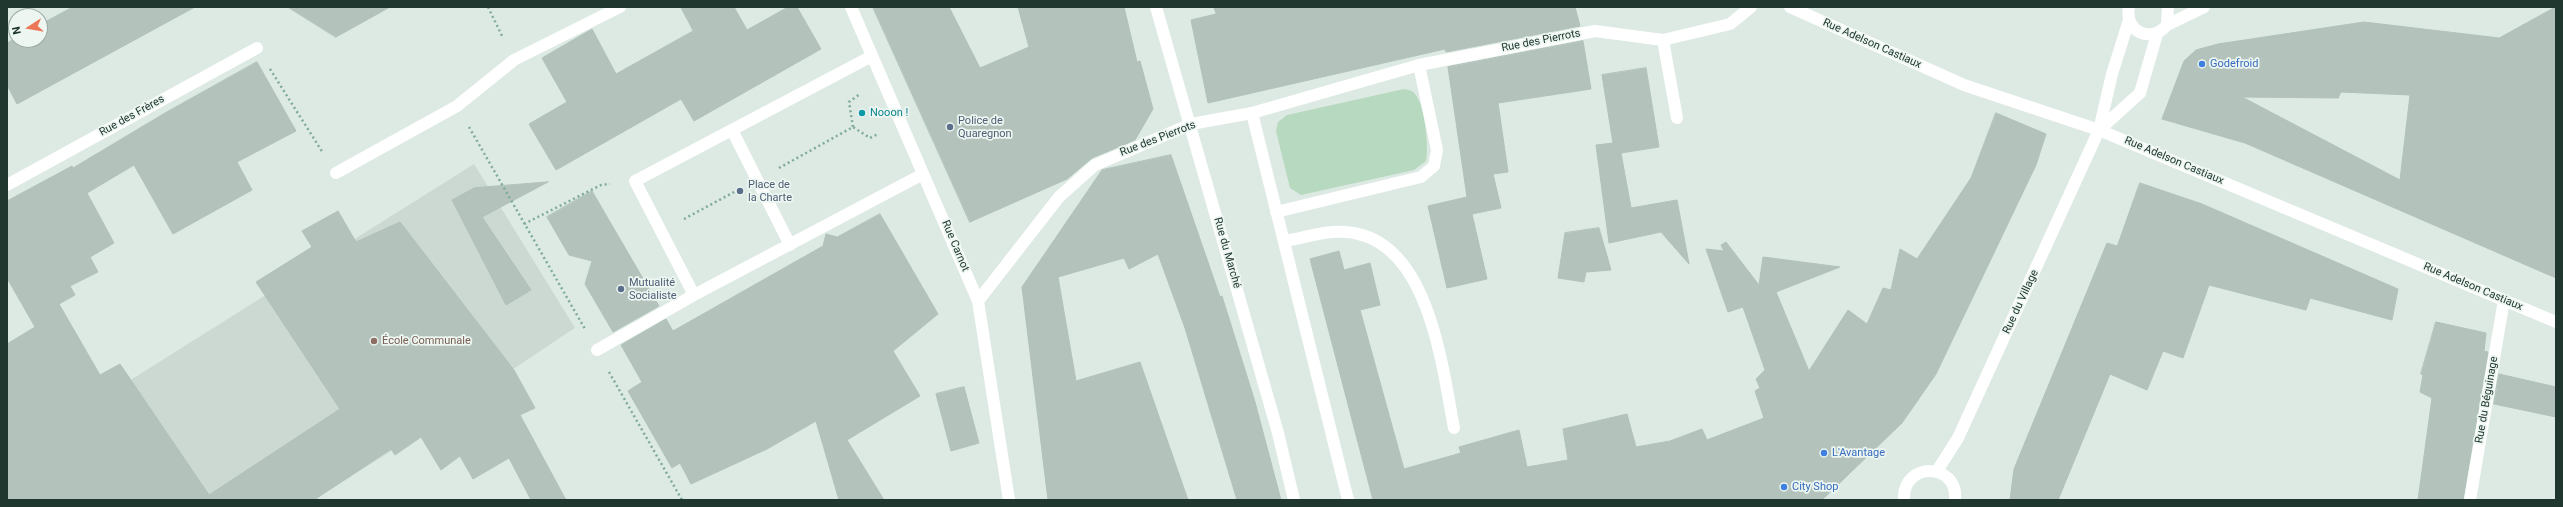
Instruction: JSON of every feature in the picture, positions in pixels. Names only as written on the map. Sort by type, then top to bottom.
[{"type":"street","points":[[336,173],[456,106],[514,60],[620,7]]},
{"type":"street","name":"Rue Carnot","points":[[851,7],[978,300],[1009,500]]},
{"type":"street","name":"Rue du Marché","points":[[1156,7],[1191,124],[1278,433],[1294,500]]},
{"type":"street","name":"Rue des Pierrots","points":[[978,300],[1059,197],[1095,165],[1191,124],[1252,113],[1419,65],[1595,31],[1663,40],[1730,24],[1751,7]]},
{"type":"street","name":"Rue Adelson Castiaux","points":[[1790,7],[1964,85],[2099,130],[2556,322]]},
{"type":"street","points":[[2128,7],[2129,20],[2137,31],[2143,34],[2157,34],[2167,25],[2191,11],[2204,7]]},
{"type":"street","points":[[2167,25],[2168,7]]},
{"type":"street","name":"Rue du Village","points":[[1937,471],[1958,438],[2099,130],[2112,74],[2129,20]]},
{"type":"street","name":"Rue du Village","points":[[2099,130],[2140,93],[2157,34]]},
{"type":"street","points":[[1663,40],[1677,118]]},
{"type":"street","name":"Rue des Frères","points":[[7,185],[257,48]]},
{"type":"street","points":[[694,295],[634,182],[872,56]]},
{"type":"street","points":[[1276,212],[1421,177],[1434,166],[1437,150],[1419,65]]},
{"type":"street","points":[[1252,113],[1348,500]]},
{"type":"street","points":[[732,130],[790,245]]},
{"type":"street","points":[[597,350],[694,295],[923,174]]},
{"type":"street","points":[[1284,241],[1305,238],[1327,232],[1348,232],[1370,238],[1392,252],[1414,280],[1430,316],[1454,428]]},
{"type":"street","name":"Rue du Béguinage","points":[[2470,500],[2504,300]]},
{"type":"street","points":[[1904,500],[1906,484],[1914,475],[1923,471],[1937,471],[1945,475],[1954,485],[1955,500]]},
{"type":"path","points":[[488,7],[514,60]]},
{"type":"path","points":[[257,48],[336,173]]},
{"type":"path","points":[[853,127],[849,102],[882,79]]},
{"type":"path","points":[[456,106],[682,500]]},
{"type":"path","points":[[524,224],[601,185],[634,182]]},
{"type":"shaded area","name":"École Communale","points":[[474,164],[575,328],[388,453],[314,500],[7,500],[129,381]]},
{"type":"green space","points":[[1404,89],[1413,92],[1421,105],[1427,146],[1426,161],[1414,170],[1301,195],[1290,188],[1276,131],[1278,122],[1287,115]]},
{"type":"building","points":[[73,7],[195,7],[17,104],[7,85],[7,43],[8,48],[48,48],[48,21]]},
{"type":"building","points":[[288,7],[390,7],[336,37]]},
{"type":"building","points":[[681,7],[734,7],[747,30],[788,7],[797,7],[821,49],[694,121],[681,99],[556,170],[529,124],[567,102],[542,58],[592,29],[616,74],[693,31]]},
{"type":"building","points":[[873,7],[949,7],[980,68],[1029,47],[1018,7],[1124,7],[1137,62],[1140,61],[1153,109],[1135,140],[1092,158],[1067,179],[970,222]]},
{"type":"building","points":[[1214,7],[1575,7],[1580,26],[1446,52],[1445,49],[1208,103],[1191,20],[1216,14]]},
{"type":"building","points":[[2556,7],[2556,278],[2245,143],[2162,119],[2184,61],[2196,50],[2218,44],[2364,22],[2499,38]],"holes":[[[2341,92],[2410,95],[2400,180],[2242,97],[2338,98]]]},
{"type":"building","points":[[1583,41],[1591,89],[1498,103],[1508,172],[1493,174],[1501,208],[1472,214],[1487,279],[1447,288],[1428,206],[1467,197],[1448,67]]},
{"type":"building","points":[[257,62],[296,131],[237,162],[252,190],[173,234],[134,165],[87,193],[114,243],[90,257],[98,272],[70,286],[75,295],[59,304],[100,375],[120,364],[209,495],[340,409],[256,282],[312,247],[302,231],[338,211],[356,242],[400,222],[514,370],[535,408],[520,415],[566,500],[531,500],[509,458],[473,479],[460,456],[441,470],[421,437],[395,455],[391,449],[314,500],[7,500],[7,344],[35,327],[7,278],[7,201],[72,166],[73,168],[165,113]]},
{"type":"building","points":[[1646,68],[1659,147],[1621,153],[1631,208],[1677,200],[1689,264],[1661,232],[1609,243],[1596,145],[1613,143],[1602,75]]},
{"type":"building","points":[[1996,113],[2046,134],[2036,165],[1936,374],[1902,423],[1822,500],[1373,500],[1310,259],[1339,251],[1344,270],[1370,263],[1380,305],[1360,310],[1404,469],[1461,453],[1459,447],[1519,430],[1527,467],[1568,460],[1563,429],[1627,414],[1636,447],[1670,441],[1702,429],[1707,440],[1764,418],[1755,391],[1760,388],[1756,379],[1765,370],[1743,307],[1728,312],[1706,249],[1724,251],[1721,245],[1726,242],[1759,285],[1763,257],[1840,267],[1776,292],[1809,371],[1848,310],[1867,324],[1883,288],[1891,290],[1900,249],[1917,259],[1971,178]]},
{"type":"building","points":[[1171,155],[1220,297],[1222,296],[1255,402],[1281,500],[1237,500],[1185,328],[1158,254],[1129,269],[1124,258],[1058,277],[1076,381],[1140,362],[1188,500],[1048,500],[1022,287],[1102,170]]},
{"type":"building","points":[[548,182],[482,217],[531,290],[506,305],[452,200],[474,188]]},
{"type":"building","points":[[2140,183],[2202,204],[2398,289],[2392,320],[2310,298],[2306,310],[2209,285],[2183,358],[2163,351],[2147,390],[2110,374],[2058,500],[2010,500],[2014,469],[2107,243],[2117,246]]},
{"type":"building","points":[[592,191],[659,306],[613,332],[585,284],[592,261],[569,255],[547,217]]},
{"type":"building","points":[[880,214],[938,314],[893,351],[920,396],[847,440],[884,500],[839,500],[816,421],[767,449],[691,484],[680,463],[672,468],[628,391],[642,382],[621,345],[666,319],[673,331],[823,246],[826,234],[837,237]]},
{"type":"building","points":[[1599,228],[1611,270],[1586,272],[1584,282],[1558,278],[1565,233]]},
{"type":"building","points":[[2436,322],[2486,333],[2484,351],[2488,352],[2463,500],[2418,500],[2432,398],[2420,392],[2423,375],[2421,374]]},
{"type":"building","points":[[2499,374],[2556,387],[2556,417],[2494,404]]},
{"type":"building","points":[[964,387],[979,443],[951,451],[936,394]]},
{"type":"place","name":"Godefroid","points":[[2202,64]]},
{"type":"place","name":"Nooon !","points":[[862,113]]},
{"type":"place","name":"Police de Quaregnon","points":[[950,127]]},
{"type":"place","name":"Place de la Charte","points":[[740,191]]},
{"type":"place","name":"Mutualité Socialiste","points":[[621,289]]},
{"type":"place","name":"École Communale","points":[[374,341]]},
{"type":"place","name":"L'Avantage","points":[[1824,453]]},
{"type":"place","name":"City Shop","points":[[1784,487]]}]
